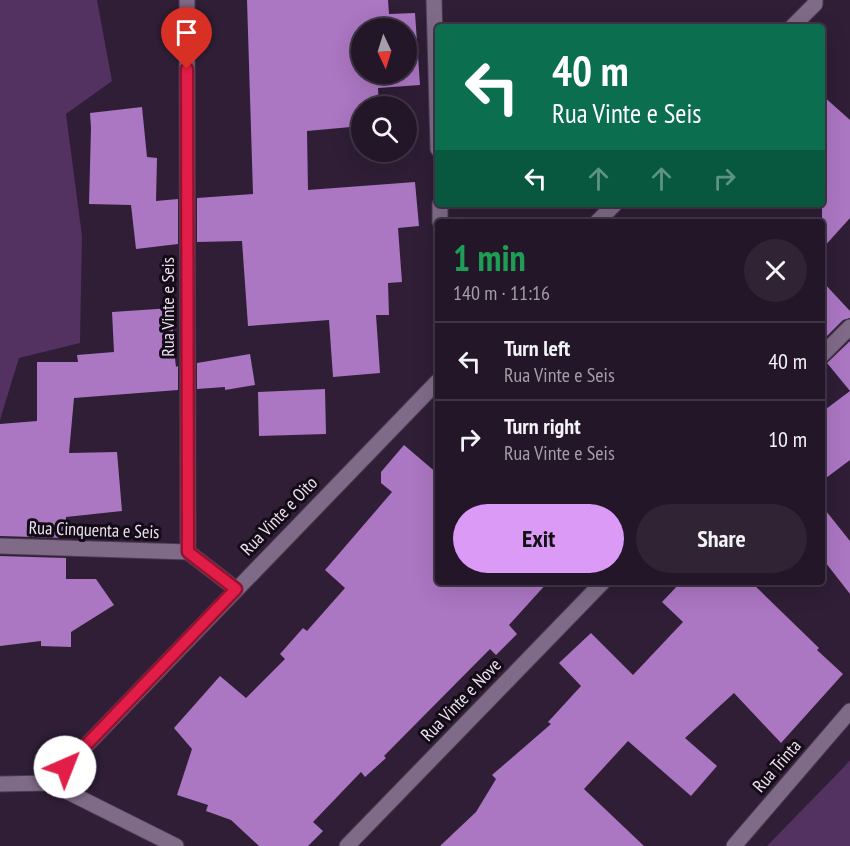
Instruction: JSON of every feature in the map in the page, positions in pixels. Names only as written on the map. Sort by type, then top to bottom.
[{"type":"street","name":"Rua Vinte e Seis","points":[[187,0],[188,552]]},
{"type":"street","points":[[434,0],[435,37]]},
{"type":"street","points":[[795,24],[816,0]]},
{"type":"street","points":[[600,219],[612,207]]},
{"type":"street","points":[[825,353],[850,327]]},
{"type":"street","name":"Rua Vinte e Oito","points":[[50,783],[435,384]]},
{"type":"street","name":"Rua Cinquenta e Seis","points":[[0,546],[188,552]]},
{"type":"street","points":[[188,552],[236,589]]},
{"type":"street","name":"Rua Vinte e Nove","points":[[347,846],[600,585]]},
{"type":"street","name":"Rua Trinta","points":[[734,846],[850,711]]},
{"type":"street","points":[[0,784],[50,783],[176,846]]},
{"type":"shaded area","points":[[0,0],[97,0],[112,81],[66,114],[82,236],[80,343],[19,358],[0,420]]},
{"type":"shaded area","points":[[850,760],[850,846],[767,846],[843,768]]},
{"type":"building","points":[[247,0],[388,0],[389,14],[415,13],[415,18],[351,18],[351,84],[417,84],[417,42],[420,85],[378,88],[378,96],[351,96],[351,127],[307,131],[308,190],[415,182],[419,226],[398,228],[402,282],[388,283],[389,315],[376,315],[380,373],[333,377],[329,320],[248,326],[242,241],[197,242],[197,198],[253,194]]},
{"type":"building","points":[[825,98],[850,120],[850,218],[825,246],[825,219],[822,219],[822,207],[825,207]]},
{"type":"building","points":[[142,107],[147,157],[157,158],[156,201],[178,199],[178,244],[136,249],[131,205],[89,204],[90,113]]},
{"type":"building","points":[[825,284],[850,311],[850,318],[843,320],[825,338]]},
{"type":"building","points":[[172,308],[178,390],[74,398],[69,453],[117,452],[122,511],[66,517],[66,538],[0,536],[0,424],[37,421],[37,362],[78,362],[77,355],[114,352],[112,312]]},
{"type":"building","points":[[850,341],[850,391],[827,363]]},
{"type":"building","points":[[250,354],[255,385],[225,390],[225,387],[197,389],[197,363]]},
{"type":"building","points":[[325,389],[326,434],[259,436],[258,392]]},
{"type":"building","points":[[850,391],[850,460],[825,479],[825,410]]},
{"type":"building","points":[[404,445],[435,471],[435,585],[545,585],[509,625],[517,634],[496,655],[490,649],[384,756],[386,758],[365,777],[361,772],[313,822],[323,831],[308,846],[259,846],[231,820],[206,811],[208,805],[177,795],[192,749],[174,728],[220,676],[246,698],[285,659],[280,654],[303,628],[307,631],[345,588],[325,570],[392,492],[381,483],[381,472]]},
{"type":"building","points":[[825,510],[850,541],[850,594],[825,562]]},
{"type":"building","points":[[0,556],[66,558],[66,579],[96,579],[114,605],[71,632],[71,647],[41,646],[41,641],[0,646]]},
{"type":"building","points":[[678,585],[754,585],[843,674],[781,743],[734,693],[685,738],[717,766],[691,796],[628,741],[584,789],[644,846],[440,846],[476,812],[496,779],[492,775],[551,724],[548,722],[581,686],[559,663],[591,633],[633,675],[683,622],[662,602]]},
{"type":"route","points":[[65,767],[236,589],[188,552],[187,69]]}]
